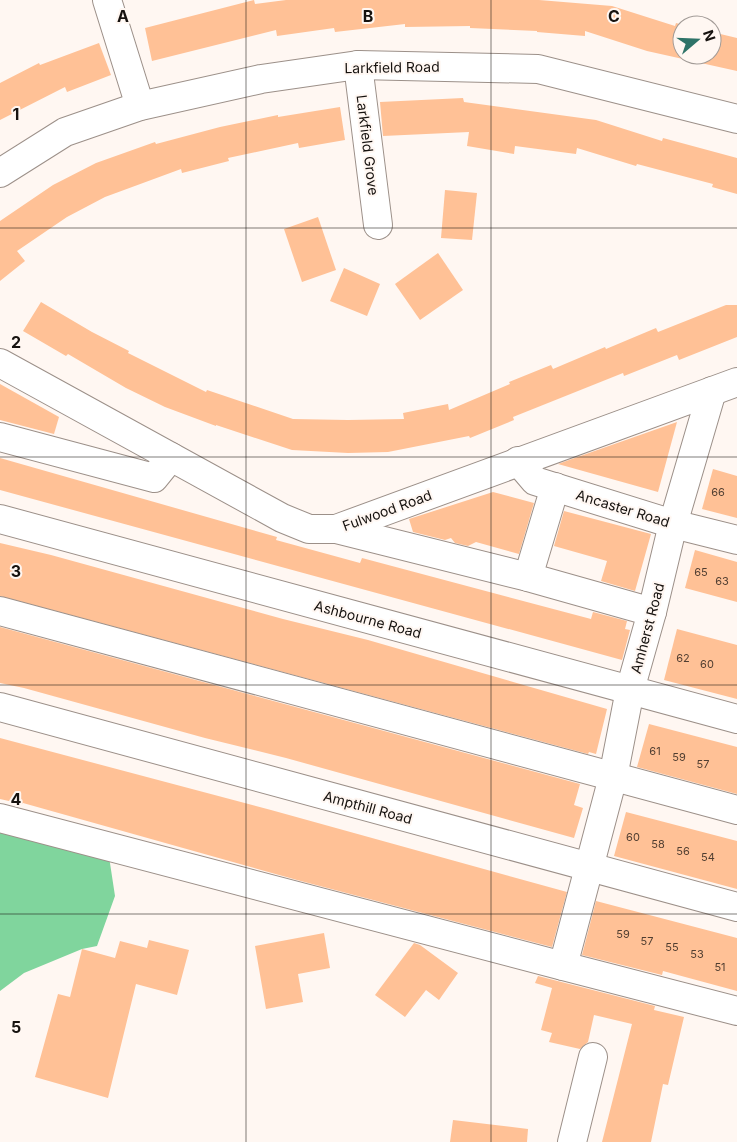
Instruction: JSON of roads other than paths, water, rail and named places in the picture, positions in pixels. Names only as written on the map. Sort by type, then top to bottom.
[{"type":"street","points":[[107,0],[140,106]]},
{"type":"street","name":"Larkfield Road","points":[[0,173],[65,132],[140,106],[261,79],[358,65],[538,69],[737,119]]},
{"type":"street","name":"Larkfield Grove","points":[[358,65],[378,225]]},
{"type":"street","name":"Fulwood Road","points":[[0,364],[282,518],[309,529],[336,529],[737,382]]},
{"type":"street","name":"Amherst Road","points":[[563,966],[613,777],[630,690],[652,612],[673,524],[712,391]]},
{"type":"street","points":[[0,437],[154,478],[171,456]]},
{"type":"street","name":"Ancaster Road","points":[[518,461],[535,481],[673,524],[737,540]]},
{"type":"street","points":[[528,577],[555,487]]},
{"type":"street","name":"Ashbourne Road","points":[[0,519],[737,718]]},
{"type":"street","points":[[336,529],[528,577],[652,612]]},
{"type":"street","points":[[0,611],[737,810]]},
{"type":"street","name":"Ampthill Road","points":[[0,707],[737,907]]},
{"type":"street","points":[[0,818],[737,1011]]},
{"type":"street","points":[[572,1142],[592,1057]]}]
